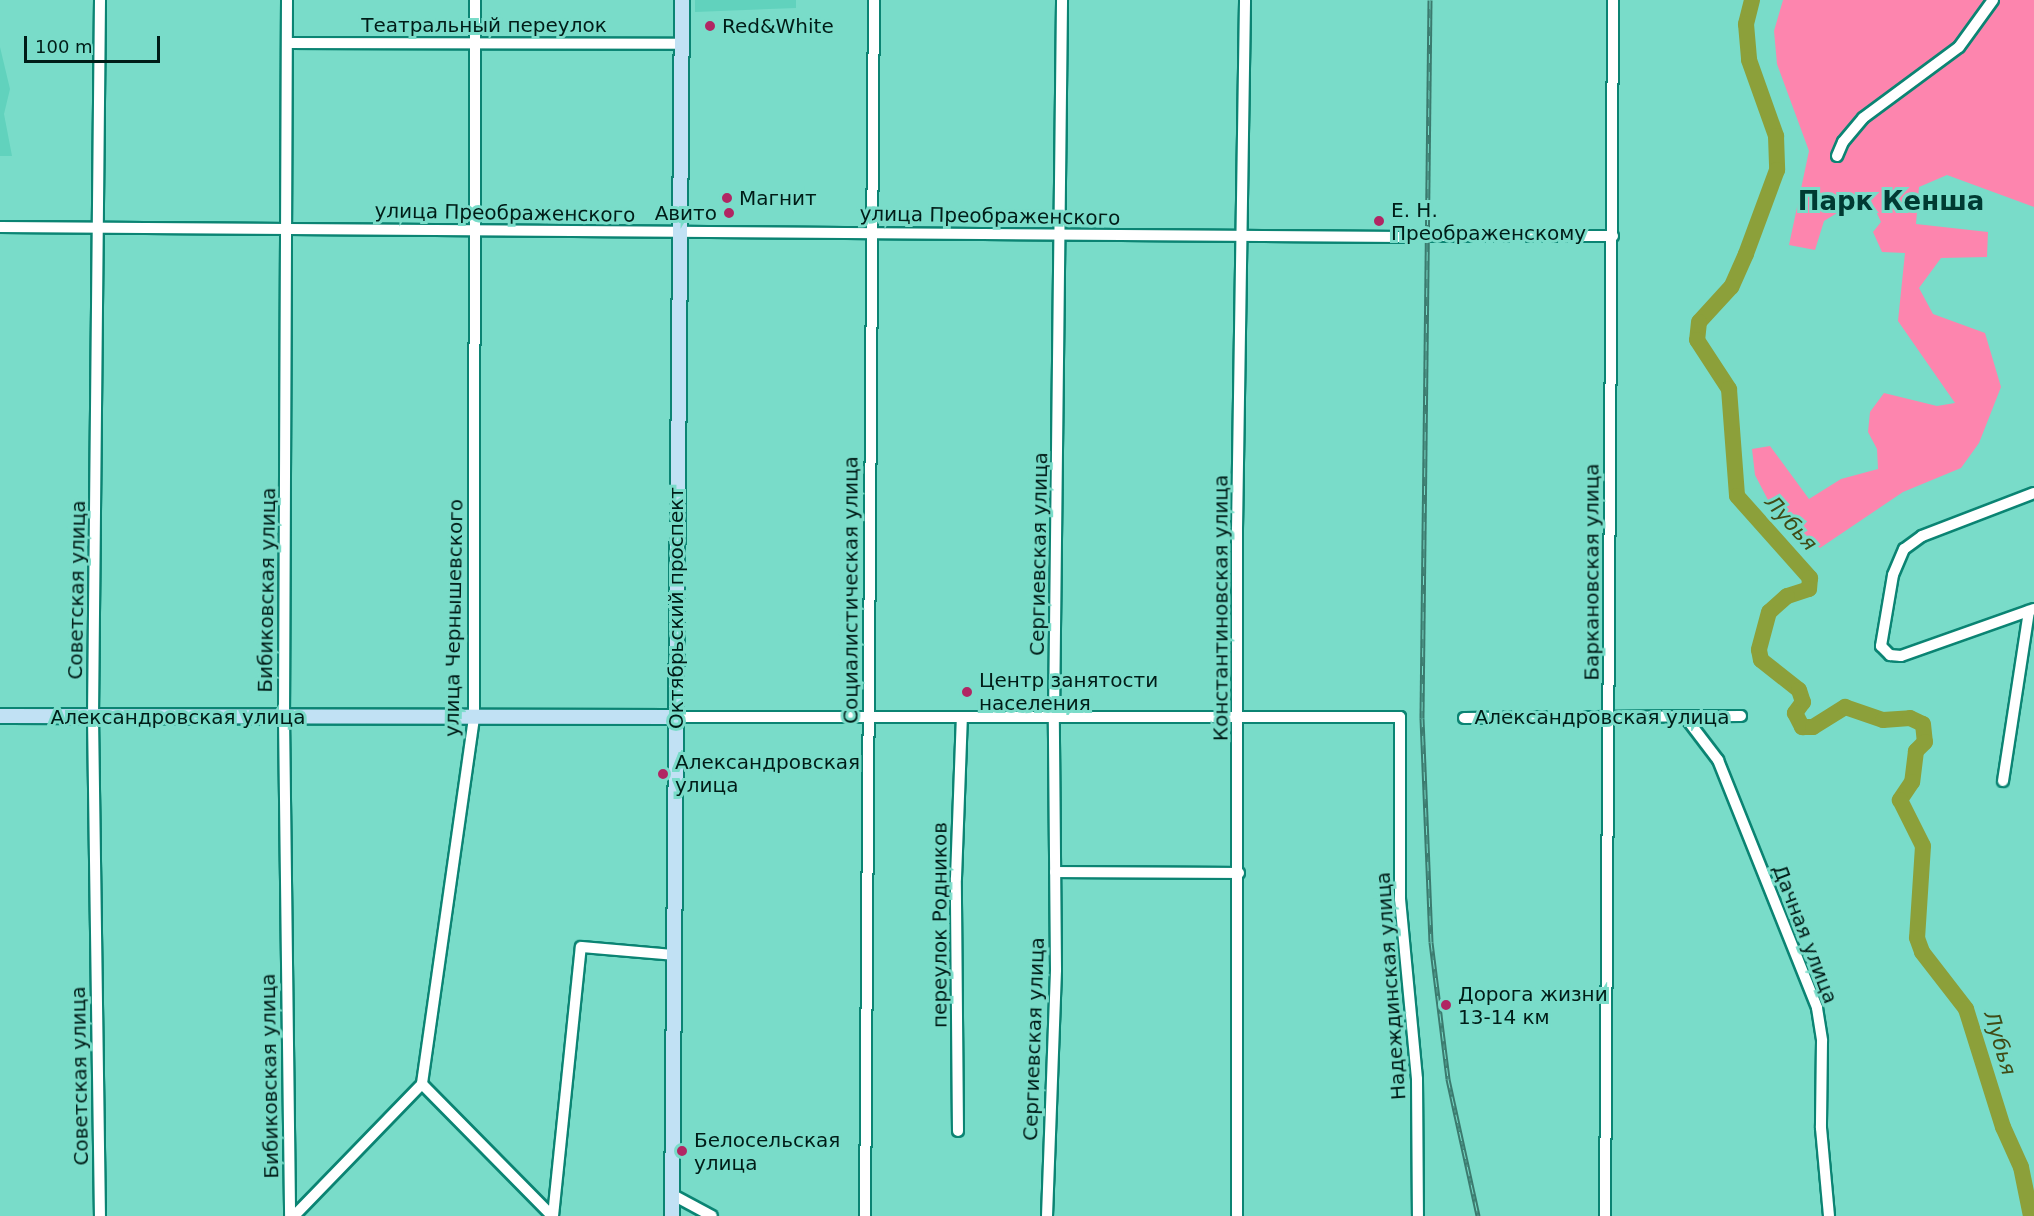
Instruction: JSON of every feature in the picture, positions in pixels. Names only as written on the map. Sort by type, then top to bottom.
[{"type":"street","name":"Советская улица","points":[[100,0],[93,717],[100,1216]]},
{"type":"street","name":"Бибиковская улица","points":[[287,0],[289,228],[284,717],[292,1216]]},
{"type":"street","name":"улица Чернышевского","points":[[422,1084],[474,718],[476,0]]},
{"type":"street","name":"Октябрьский проспект","points":[[672,1216],[678,233],[682,0]]},
{"type":"street","name":"Социалистическая улица","points":[[865,1216],[874,0]]},
{"type":"street","name":"Сергиевская улица","points":[[1047,1216],[1055,872],[1054,719],[1062,0]]},
{"type":"street","name":"Константиновская улица","points":[[1237,1216],[1240,719],[1237,529],[1245,0]]},
{"type":"street","name":"Баркановская улица","points":[[1605,1216],[1614,0]]},
{"type":"street","points":[[1838,156],[1843,142],[1863,118],[1959,47],[1993,0]]},
{"type":"street","name":"Театральный переулок","points":[[287,43],[475,41],[681,44]]},
{"type":"street","name":"улица Преображенского","points":[[0,227],[1405,237]]},
{"type":"street","points":[[1432,236],[1613,236]]},
{"type":"street","points":[[2003,781],[2031,610],[1909,654],[1887,653],[1880,635],[1895,566],[1904,549],[1922,536],[2034,493]]},
{"type":"street","name":"Александровская улица","points":[[0,716],[1054,719],[1400,717]]},
{"type":"street","name":"Александровская улица","points":[[1464,718],[1609,719],[1741,716]]},
{"type":"street","name":"Надеждинская улица","points":[[1400,717],[1400,899],[1417,1079],[1418,1216]]},
{"type":"street","name":"переулок Родников","points":[[958,1131],[956,878],[962,718]]},
{"type":"street","name":"Дачная улица","points":[[1686,718],[1718,760],[1816,1008],[1822,1041],[1821,1128],[1829,1216]]},
{"type":"street","points":[[1055,872],[1239,873]]},
{"type":"street","points":[[553,1216],[580,947],[674,955]]},
{"type":"street","points":[[292,1216],[422,1084],[553,1216]]},
{"type":"street","points":[[673,1195],[712,1216]]},
{"type":"shaded area","points":[[695,0],[796,0],[796,8],[695,12]]},
{"type":"shaded area","points":[[1783,0],[2034,0],[2034,207],[1947,175],[1919,187],[1916,224],[1988,232],[1987,257],[1941,258],[1919,288],[1933,314],[1985,333],[2001,387],[1979,443],[1961,468],[1903,492],[1820,548],[1768,500],[1755,475],[1752,449],[1770,446],[1809,499],[1841,479],[1878,469],[1877,449],[1868,432],[1870,412],[1884,393],[1937,406],[1955,403],[1898,321],[1905,253],[1882,252],[1873,232],[1881,222],[1868,194],[1824,221],[1815,250],[1789,245],[1809,151],[1777,64],[1774,31]]},
{"type":"shaded area","points":[[0,47],[10,89],[4,114],[12,156],[0,156]]},
{"type":"waterway","name":"Лубья","points":[[1752,0],[1746,24],[1749,60],[1776,136],[1777,170],[1746,254],[1731,287],[1699,322],[1697,340],[1729,389],[1737,496],[1810,578],[1809,589],[1787,596],[1769,612],[1759,650],[1761,660],[1799,690],[1803,702],[1795,713],[1802,727],[1813,727],[1845,707],[1883,720],[1910,718],[1923,724],[1925,742],[1916,751],[1912,782],[1900,800],[1923,846],[1917,938],[1922,952],[1966,1009],[2003,1127],[2021,1167],[2031,1216]]},
{"type":"railway","points":[[1430,0],[1422,718],[1431,942],[1448,1079],[1478,1216]]},
{"type":"place","name":"Red&White","points":[[710,26]]},
{"type":"place","name":"Магнит","points":[[727,198]]},
{"type":"place","name":"Авито","points":[[729,213]]},
{"type":"place","name":"Е. Н. Преображенскому","points":[[1379,221]]},
{"type":"place","name":"Центр занятости населения","points":[[967,692]]},
{"type":"place","name":"Александровская улица","points":[[663,774]]},
{"type":"place","name":"Дорога жизни 13-14 км","points":[[1446,1005]]},
{"type":"place","name":"Белосельская улица","points":[[682,1151]]},
{"type":"district","name":"Парк Кенша","points":[[1891,202]]}]
